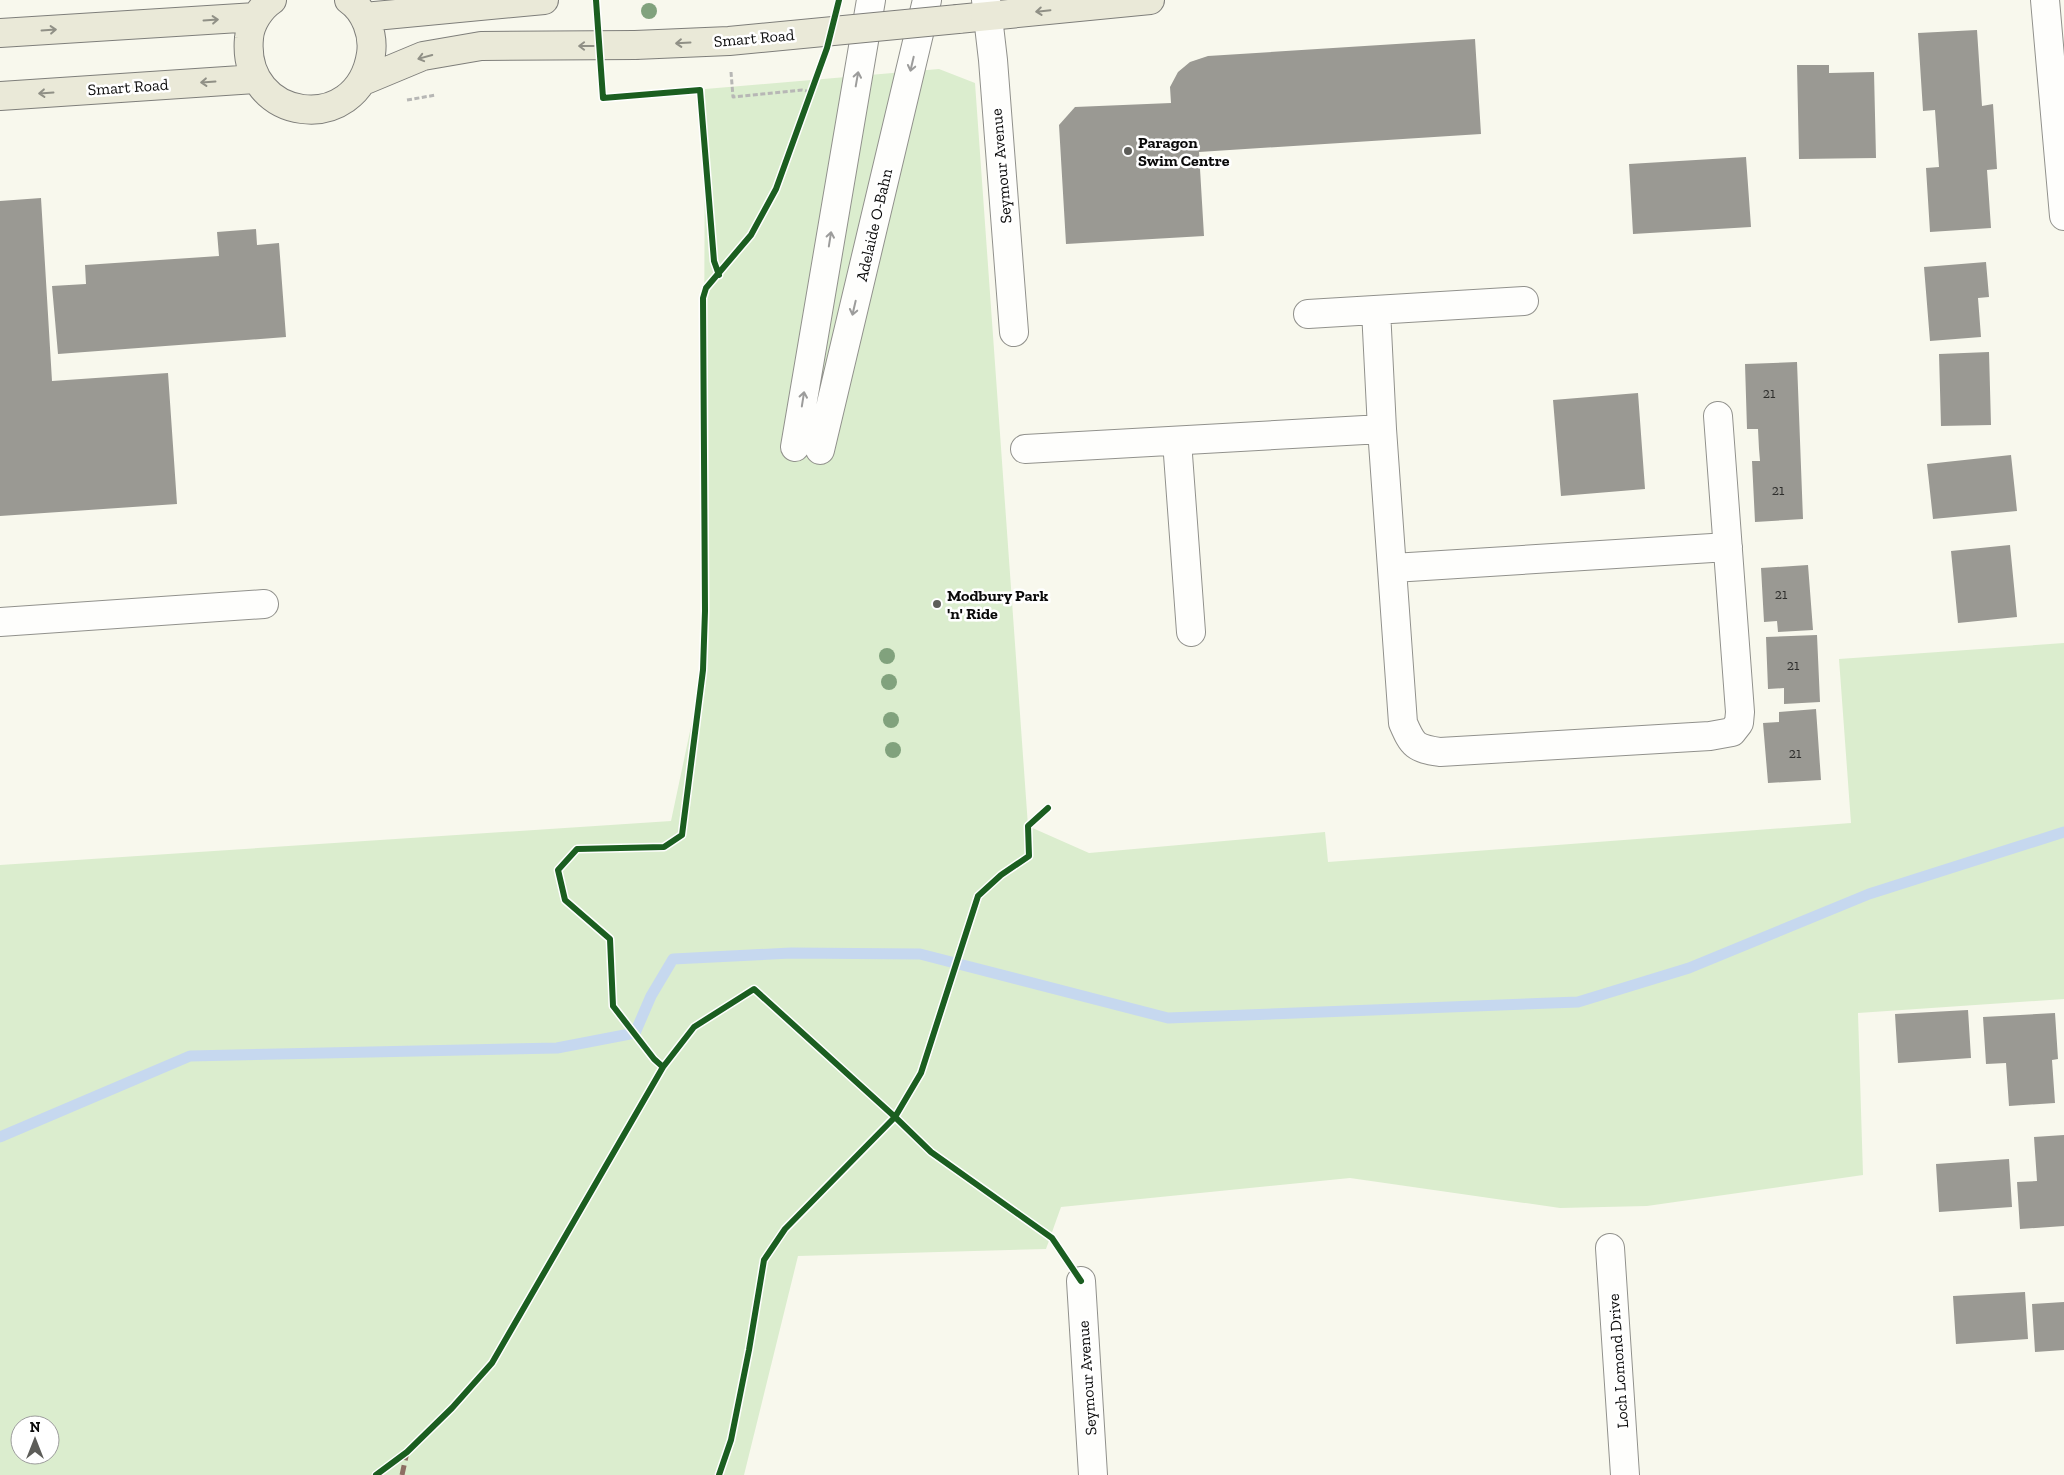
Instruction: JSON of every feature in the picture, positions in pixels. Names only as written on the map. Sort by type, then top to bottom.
[{"type":"main road","points":[[264,8],[250,33],[248,50],[250,63],[256,79],[268,94],[279,102],[298,108],[317,110],[337,104],[356,90],[363,82],[369,69],[372,47],[369,29],[357,9],[544,0]]},
{"type":"main road","name":"Smart Road","points":[[363,82],[423,56],[481,46],[635,45],[729,41],[958,19],[987,8],[1091,6],[1150,0]]},
{"type":"main road","points":[[0,33],[264,8]]},
{"type":"main road","name":"Smart Road","points":[[0,96],[256,79]]},
{"type":"street","name":"Adelaide O-Bahn","points":[[871,0],[808,449],[927,0]]},
{"type":"street","points":[[1091,6],[1125,0]]},
{"type":"street","points":[[2045,0],[2064,216]]},
{"type":"street","name":"Seymour Avenue","points":[[987,8],[1014,332]]},
{"type":"street","points":[[1308,314],[1524,301]]},
{"type":"street","points":[[1376,310],[1382,429],[1403,722],[1409,738],[1420,749],[1440,752],[1710,736],[1732,732],[1739,723],[1740,712],[1718,416]]},
{"type":"street","points":[[1025,449],[1382,429]]},
{"type":"street","points":[[1177,441],[1191,632]]},
{"type":"street","points":[[1393,568],[1728,547]]},
{"type":"street","points":[[0,622],[264,604]]},
{"type":"street","name":"Loch Lomond Drive","points":[[1610,1248],[1625,1475]]},
{"type":"street","name":"Seymour Avenue","points":[[1081,1281],[1093,1475]]},
{"type":"path","points":[[730,70],[732,96],[802,90],[812,92]]},
{"type":"path","points":[[809,101],[815,85]]},
{"type":"green space","points":[[939,69],[975,83],[1028,826],[1089,853],[1325,832],[1328,862],[1851,823],[1839,659],[2064,643],[2064,999],[1858,1013],[1863,1175],[1647,1206],[1560,1208],[1350,1178],[1061,1207],[1046,1249],[798,1256],[744,1475],[0,1475],[0,865],[671,821],[703,670],[705,89]]},
{"type":"building","points":[[1977,30],[1982,106],[1993,104],[1997,169],[1987,170],[1991,228],[1930,232],[1926,168],[1939,167],[1935,110],[1923,111],[1918,33]]},
{"type":"building","points":[[1475,39],[1481,134],[1199,152],[1204,236],[1066,244],[1059,125],[1075,107],[1171,103],[1170,87],[1178,72],[1190,62],[1208,56]]},
{"type":"building","points":[[1797,65],[1829,65],[1829,73],[1874,72],[1876,158],[1799,159]]},
{"type":"building","points":[[1746,157],[1751,227],[1633,234],[1629,164]]},
{"type":"building","points":[[41,198],[52,381],[168,373],[177,504],[0,516],[0,201]]},
{"type":"building","points":[[256,229],[257,245],[279,243],[286,337],[58,354],[52,286],[86,284],[85,265],[219,256],[217,232]]},
{"type":"building","points":[[1986,262],[1989,297],[1978,298],[1981,337],[1930,341],[1924,267]]},
{"type":"building","points":[[1989,352],[1991,425],[1941,426],[1939,354]]},
{"type":"building","points":[[1797,362],[1803,519],[1755,522],[1752,461],[1760,461],[1758,429],[1747,429],[1745,364]]},
{"type":"building","points":[[1638,393],[1645,489],[1561,496],[1553,400]]},
{"type":"building","points":[[2011,455],[2017,511],[1933,519],[1927,464]]},
{"type":"building","points":[[2010,545],[2017,617],[1958,623],[1951,551]]},
{"type":"building","points":[[1808,565],[1813,630],[1778,632],[1777,621],[1764,622],[1761,568]]},
{"type":"building","points":[[1817,635],[1820,702],[1784,704],[1784,688],[1768,689],[1766,637]]},
{"type":"building","points":[[1816,709],[1821,780],[1768,783],[1763,723],[1779,722],[1779,712]]},
{"type":"building","points":[[1968,1010],[1971,1058],[1898,1063],[1895,1014]]},
{"type":"building","points":[[2055,1013],[2058,1059],[2052,1060],[2055,1103],[2009,1106],[2006,1063],[1986,1064],[1983,1017]]},
{"type":"building","points":[[2064,1135],[2064,1226],[2020,1229],[2017,1182],[2037,1181],[2034,1137]]},
{"type":"building","points":[[2009,1159],[2012,1207],[1939,1212],[1936,1164]]},
{"type":"building","points":[[2025,1292],[2028,1339],[1956,1344],[1953,1296]]},
{"type":"building","points":[[2064,1302],[2064,1350],[2035,1352],[2032,1304]]},
{"type":"waterway","points":[[0,1137],[190,1056],[557,1048],[635,1033],[651,996],[673,959],[791,953],[920,954],[1168,1018],[1578,1002],[1689,968],[1869,894],[2064,832]]},
{"type":"marked path","points":[[402,1475],[407,1452]]},
{"type":"cycle path","points":[[596,0],[603,98],[700,90],[714,261],[719,275]]},
{"type":"cycle path","points":[[663,1067],[654,1059],[613,1006],[610,939],[565,900],[558,870],[577,849],[664,847],[682,835],[703,670],[705,611],[703,298],[706,288],[751,235],[776,189],[827,48],[839,0]]},
{"type":"cycle path","points":[[719,1475],[731,1440],[764,1260],[785,1229],[895,1117],[921,1073],[978,896],[1001,875],[1029,856],[1028,826],[1048,808]]},
{"type":"cycle path","points":[[376,1475],[407,1452],[452,1408],[492,1363],[663,1067],[694,1027],[754,989],[931,1152],[1052,1238],[1081,1281]]},
{"type":"place","name":"Paragon Swim Centre","points":[[1128,151]]},
{"type":"place","name":"Modbury Park 'n' Ride","points":[[937,604]]}]
